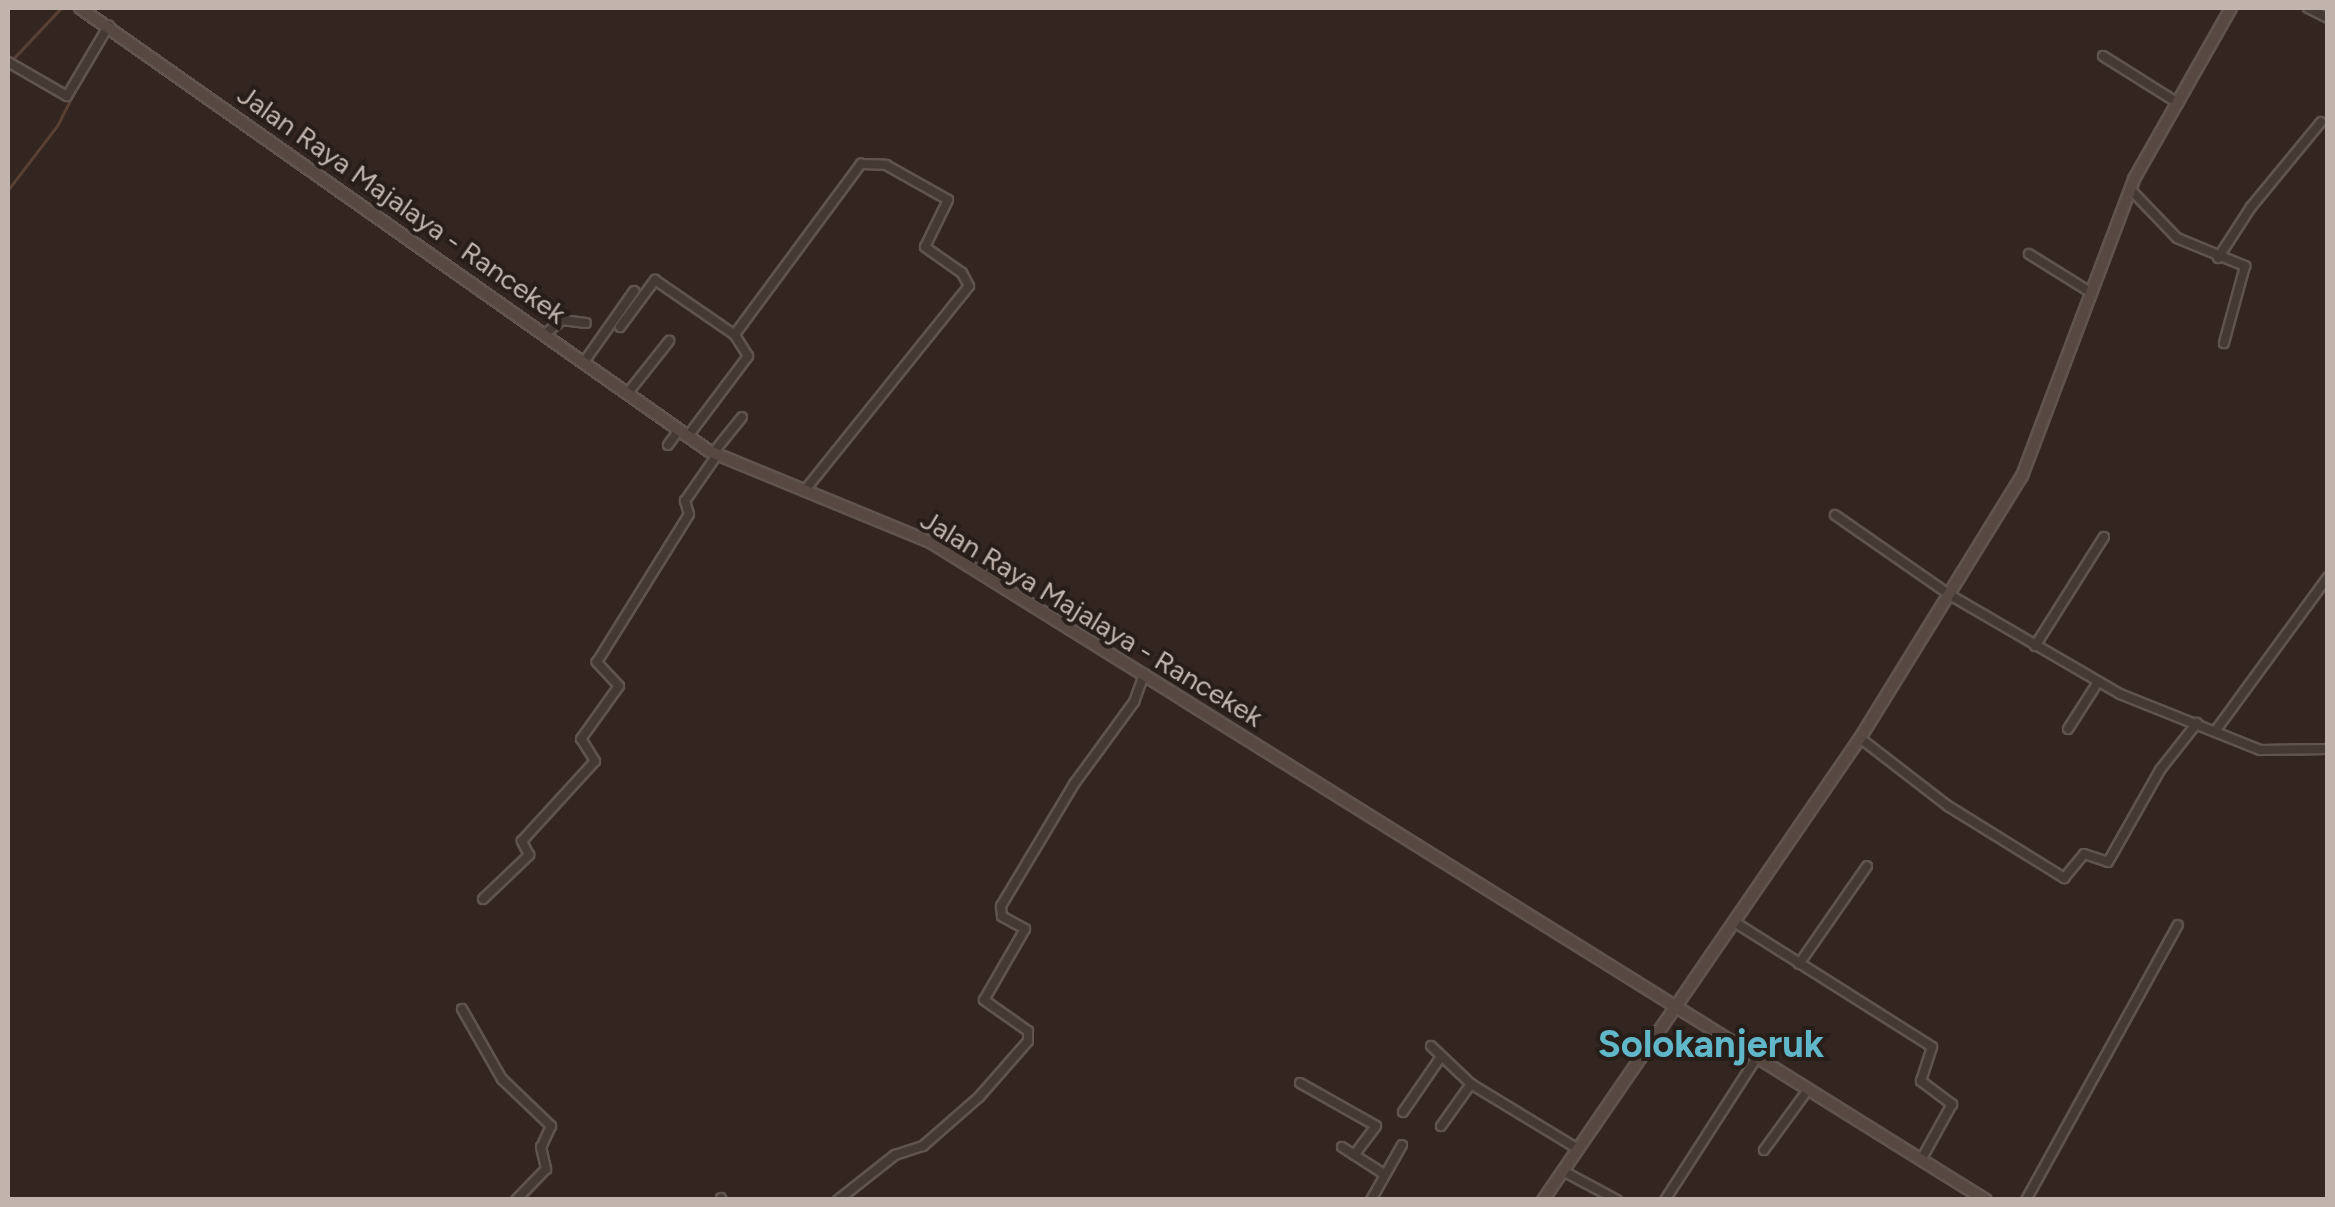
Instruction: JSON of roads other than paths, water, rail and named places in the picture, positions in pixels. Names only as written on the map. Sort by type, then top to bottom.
[{"type":"main road","name":"Jalan Raya Majalaya - Rancekek","points":[[80,8],[715,454],[932,543],[1676,1012],[1986,1200]]},
{"type":"main road","points":[[1543,1200],[1676,1012],[1860,738],[2022,476],[2130,190],[2230,8]]},
{"type":"street","points":[[2308,8],[2328,18]]},
{"type":"street","points":[[8,62],[68,96],[109,25]]},
{"type":"street","points":[[2103,56],[2178,103]]},
{"type":"street","points":[[2218,258],[2251,206],[2321,122]]},
{"type":"street","points":[[735,335],[861,164],[886,165],[948,200],[925,247],[967,277],[967,292],[804,490]]},
{"type":"street","points":[[2130,190],[2162,227],[2246,270],[2224,343]]},
{"type":"street","points":[[2029,254],[2090,292]]},
{"type":"street","points":[[620,327],[656,280],[735,335],[748,356],[684,433],[668,445]]},
{"type":"street","points":[[584,362],[634,291]]},
{"type":"street","points":[[546,333],[562,320],[586,324]]},
{"type":"street","points":[[627,394],[670,341]]},
{"type":"street","points":[[483,899],[529,855],[522,841],[595,761],[581,739],[619,686],[598,662],[689,514],[685,501],[742,417]]},
{"type":"street","points":[[1835,515],[1950,595],[2098,682],[2271,752],[2328,749]]},
{"type":"street","points":[[2035,646],[2104,536]]},
{"type":"street","points":[[2216,730],[2328,577]]},
{"type":"street","points":[[838,1200],[895,1155],[923,1146],[980,1097],[1028,1042],[1028,1031],[984,1000],[1025,929],[1002,916],[1001,906],[1074,784],[1134,702],[1144,674]]},
{"type":"street","points":[[2068,728],[2098,682]]},
{"type":"street","points":[[1860,738],[1948,806],[2064,878],[2084,854],[2108,862],[2160,770],[2197,722]]},
{"type":"street","points":[[1799,964],[1867,866]]},
{"type":"street","points":[[1736,923],[1932,1047],[1922,1081],[1952,1104],[1921,1160]]},
{"type":"street","points":[[2026,1200],[2178,925]]},
{"type":"street","points":[[462,1009],[499,1074],[551,1126],[540,1147],[546,1169],[516,1200]]},
{"type":"street","points":[[1432,1046],[1471,1084],[1578,1149]]},
{"type":"street","points":[[1403,1112],[1441,1057]]},
{"type":"street","points":[[1666,1200],[1756,1060]]},
{"type":"street","points":[[1300,1083],[1376,1126],[1354,1155]]},
{"type":"street","points":[[1442,1126],[1471,1084]]},
{"type":"street","points":[[1764,1150],[1807,1090]]},
{"type":"street","points":[[1371,1200],[1402,1145]]},
{"type":"street","points":[[1342,1147],[1384,1174]]},
{"type":"street","points":[[1562,1171],[1617,1200]]},
{"type":"waterway","points":[[12,60],[61,8]]},
{"type":"waterway","points":[[8,190],[57,126],[69,102],[64,98]]},
{"type":"district","name":"Solokanjeruk","points":[[1711,1045]]}]
